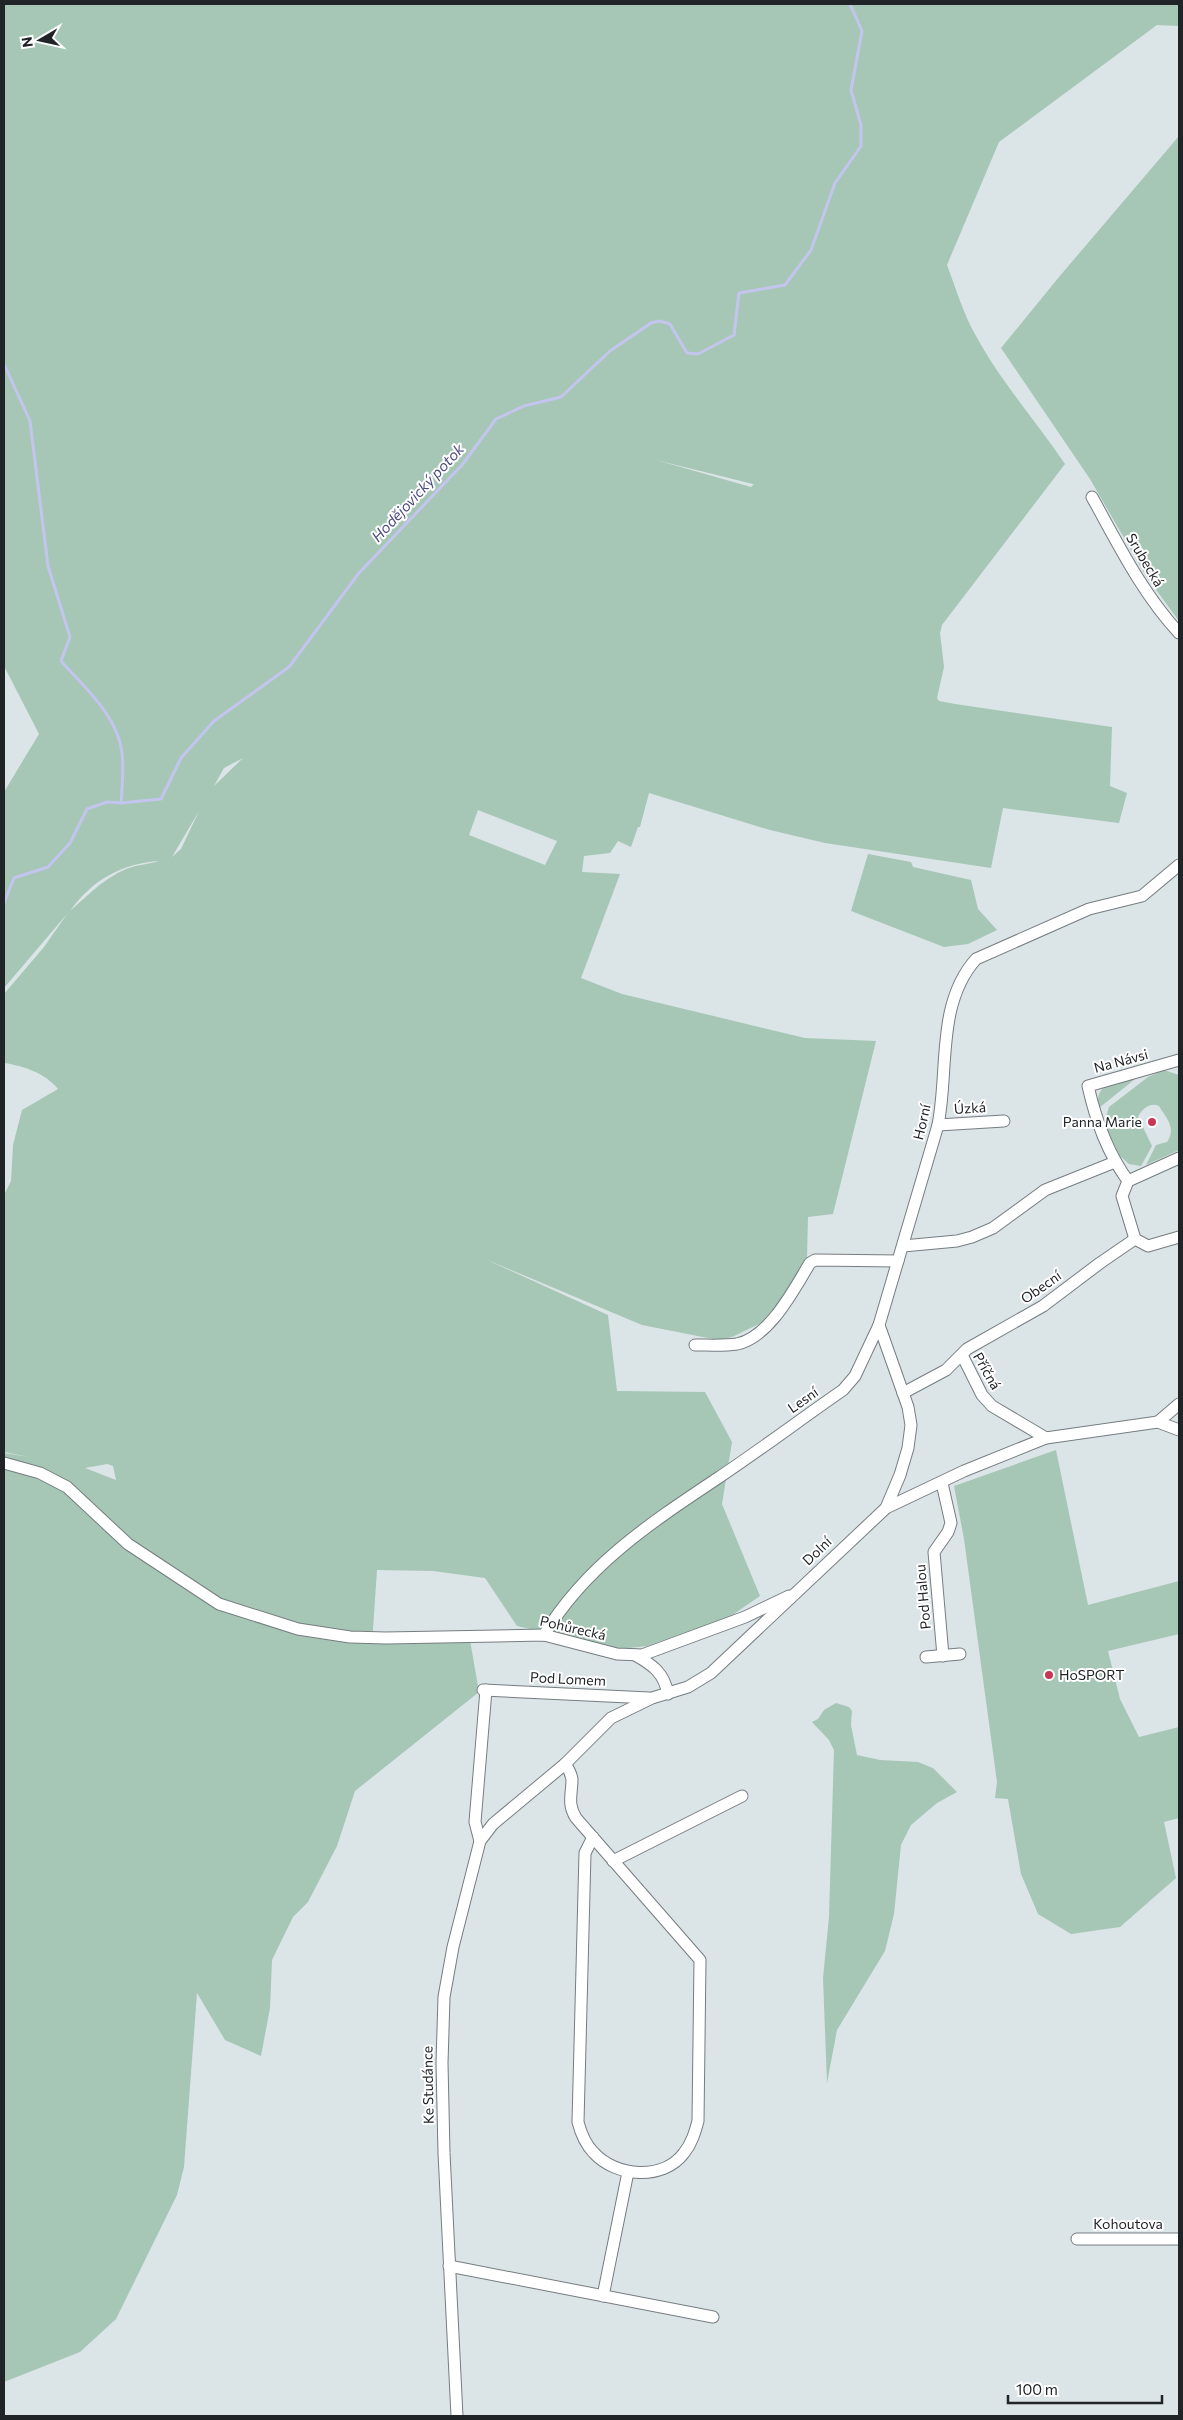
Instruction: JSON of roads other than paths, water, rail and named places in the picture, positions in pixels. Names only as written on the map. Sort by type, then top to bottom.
[{"type":"street","name":"Srubecká","points":[[1092,497],[1137,579],[1162,615],[1179,633]]},
{"type":"street","name":"Horní","points":[[879,1325],[938,1125],[942,1103],[946,1028],[960,982],[966,970],[976,959],[1090,909],[1142,896],[1179,865]]},
{"type":"street","name":"Na Návsi","points":[[1128,1181],[1115,1162],[1095,1118],[1088,1086],[1178,1063]]},
{"type":"street","name":"Úzká","points":[[938,1125],[1004,1121]]},
{"type":"street","points":[[1179,1158],[1128,1181],[1122,1196],[1135,1239],[1148,1246],[1179,1237]]},
{"type":"street","points":[[903,1246],[957,1241],[972,1237],[994,1228],[1045,1190],[1115,1162]]},
{"type":"street","name":"Obecní","points":[[962,1355],[977,1342],[1043,1306],[1135,1239]]},
{"type":"street","points":[[695,1345],[738,1344],[760,1334],[783,1306],[810,1263],[815,1260],[898,1261]]},
{"type":"street","points":[[879,1325],[903,1393],[911,1425],[908,1448],[893,1494],[886,1508]]},
{"type":"street","name":"Lesní","points":[[544,1634],[559,1610],[598,1567],[660,1515],[719,1477],[843,1390],[855,1376],[879,1325]]},
{"type":"street","name":"Příčná","points":[[903,1393],[946,1370],[962,1355],[982,1394],[992,1406],[1046,1438]]},
{"type":"street","points":[[1158,1422],[1179,1404]]},
{"type":"street","name":"Dolní","points":[[541,1784],[565,1764],[611,1718],[652,1698],[688,1687],[711,1673],[886,1508],[964,1470],[1046,1438],[1158,1422],[1179,1430]]},
{"type":"street","name":"Pohůrecká","points":[[4,1463],[40,1473],[67,1487],[128,1544],[219,1604],[298,1629],[350,1636],[386,1638],[544,1634],[617,1654],[635,1655],[660,1650],[698,1636],[745,1617],[798,1592]]},
{"type":"street","name":"Pod Halou","points":[[942,1482],[951,1523],[948,1532],[934,1552],[943,1656]]},
{"type":"street","points":[[926,1657],[960,1654]]},
{"type":"street","points":[[635,1655],[652,1664],[661,1674],[668,1694]]},
{"type":"street","name":"Pod Lomem","points":[[480,1841],[475,1822],[485,1690],[652,1698]]},
{"type":"street","points":[[565,1764],[572,1776],[569,1802],[571,1811],[700,1960],[698,2121],[693,2138],[683,2154],[669,2166],[649,2172],[628,2172],[610,2165],[594,2154],[583,2140],[578,2122],[585,1853],[592,1837]]},
{"type":"street","name":"Ke Studánce","points":[[457,2416],[449,2266],[442,2063],[444,1997],[480,1841],[493,1824],[541,1784]]},
{"type":"street","points":[[614,1861],[742,1796]]},
{"type":"street","points":[[603,2296],[628,2172]]},
{"type":"street","name":"Kohoutova","points":[[1078,2239],[1179,2239]]},
{"type":"street","points":[[449,2266],[713,2317]]},
{"type":"waterway","name":"Hodějovický potok","points":[[4,903],[14,878],[48,867],[70,843],[87,809],[107,802],[121,803],[161,799],[181,758],[214,721],[289,667],[359,573],[462,465],[496,419],[524,406],[561,397],[610,351],[651,323],[659,321],[670,324],[687,353],[698,354],[734,335],[739,293],[785,285],[811,250],[835,183],[861,146],[861,125],[851,90],[862,31],[850,4]]},
{"type":"waterway","points":[[4,364],[30,421],[48,566],[70,637],[61,661],[99,703],[114,727],[119,739],[123,759],[121,803]]},
{"type":"place","name":"Panna Marie","points":[[1152,1122]]},
{"type":"place","name":"HoSPORT","points":[[1049,1675]]}]
